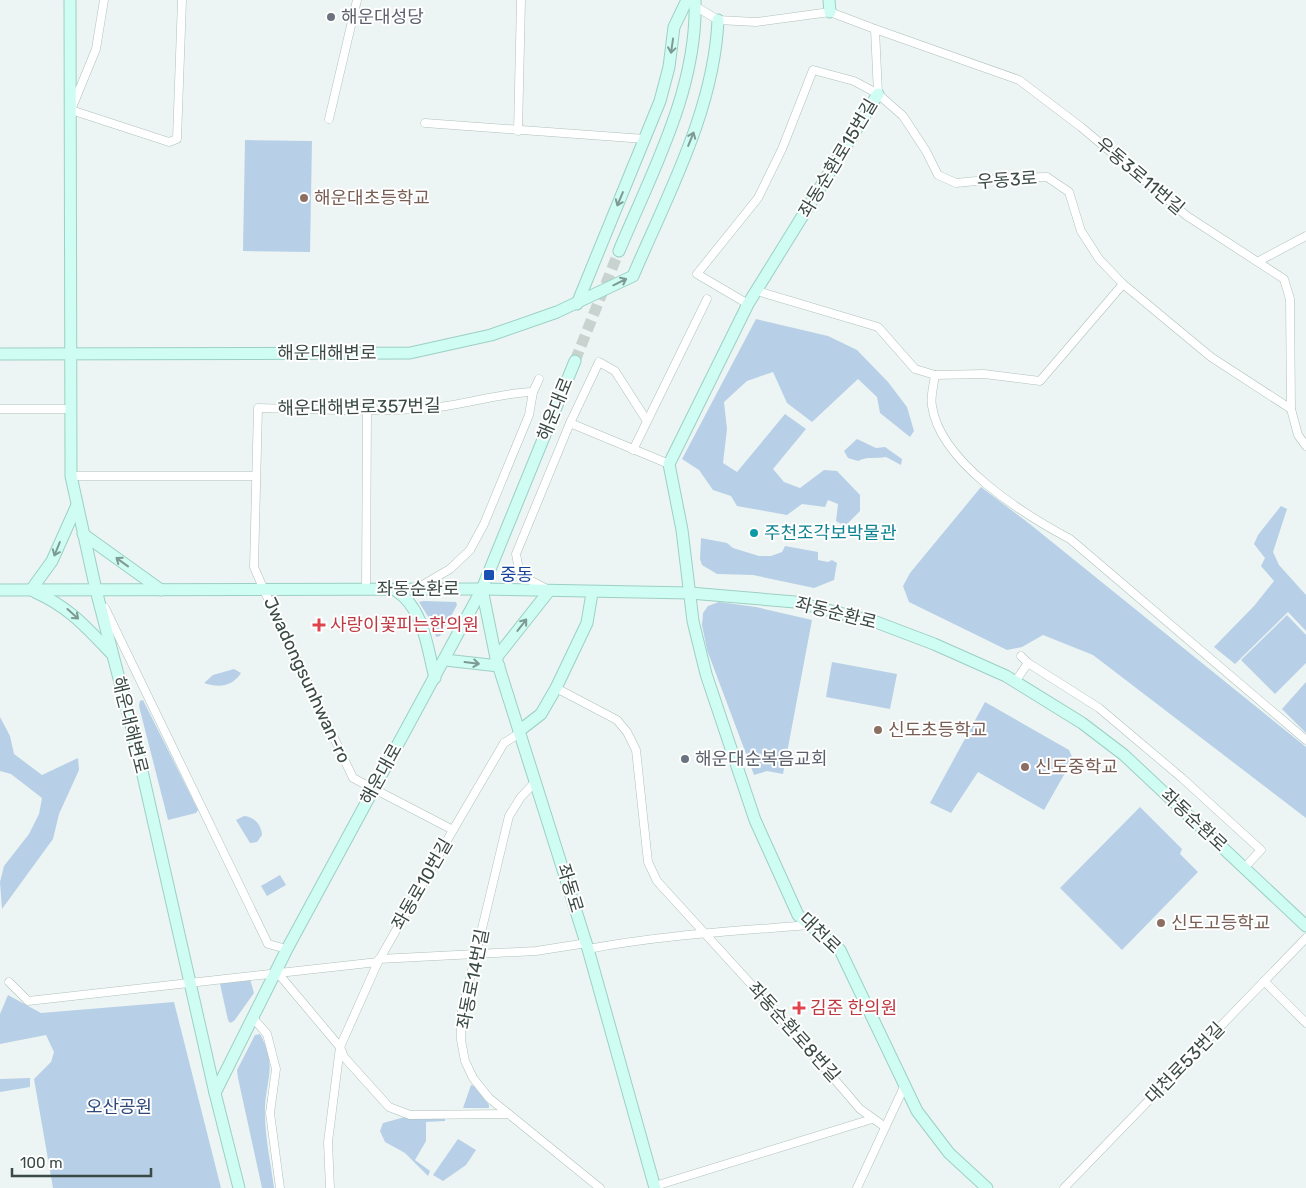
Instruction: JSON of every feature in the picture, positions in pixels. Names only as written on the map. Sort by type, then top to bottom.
[{"type":"main road","name":"해운대해변로","points":[[70,0],[71,476],[96,590],[135,740],[215,1093]]},
{"type":"main road","points":[[577,304],[660,101],[669,67],[674,27],[692,2]]},
{"type":"main road","points":[[619,251],[670,130],[690,62],[692,2]]},
{"type":"main road","name":"해운대해변로","points":[[0,354],[410,352],[491,335],[577,304],[633,276],[693,134],[713,70],[718,20]]},
{"type":"main road","name":"좌동순환로15번길","points":[[669,464],[748,304],[878,94]]},
{"type":"main road","name":"해운대로","points":[[215,1093],[287,949],[482,589],[576,361]]},
{"type":"main road","points":[[669,464],[682,530],[690,593]]},
{"type":"main road","points":[[77,505],[52,561],[31,590],[65,607],[113,655]]},
{"type":"main road","points":[[84,534],[161,590]]},
{"type":"main road","points":[[394,589],[406,597],[418,613],[435,678]]},
{"type":"main road","name":"좌동순환로","points":[[0,590],[482,589],[592,593],[690,593],[795,602],[876,622],[934,644],[1015,682],[1082,723],[1124,755],[1306,926]]},
{"type":"main road","name":"좌동로","points":[[482,589],[497,662],[536,780],[587,946],[655,1187]]},
{"type":"main road","points":[[445,660],[497,662],[549,591]]},
{"type":"main road","points":[[520,732],[541,714],[556,688],[587,623],[592,593]]},
{"type":"main road","name":"대천로","points":[[690,593],[693,621],[706,674],[756,820],[798,915],[840,950],[917,1111],[949,1153],[987,1188]]},
{"type":"main road","points":[[215,1093],[239,1188]]},
{"type":"street","name":"해운대해변로","points":[[71,110],[96,50],[104,0]]},
{"type":"street","points":[[71,110],[169,142],[177,139],[182,0]]},
{"type":"street","points":[[329,119],[357,0]]},
{"type":"street","points":[[518,130],[521,0]]},
{"type":"street","points":[[692,2],[718,20],[756,22],[830,6],[875,28],[878,94]]},
{"type":"street","name":"우동3로11번길","points":[[875,28],[1019,80],[1081,127],[1187,216],[1284,279],[1290,299],[1291,409]]},
{"type":"street","name":"좌동순환로15번길","points":[[748,304],[697,274],[758,198],[782,149],[813,70],[854,81],[878,94]]},
{"type":"street","name":"우동3로","points":[[878,94],[903,116],[926,151],[938,175],[956,183],[1007,178],[1048,177],[1069,192],[1081,231],[1098,259],[1122,284],[1211,357],[1291,409]]},
{"type":"street","points":[[425,123],[645,139]]},
{"type":"street","points":[[1258,261],[1306,236]]},
{"type":"street","points":[[757,290],[878,327],[915,369],[935,375],[984,374],[1040,381],[1122,284]]},
{"type":"street","points":[[633,450],[707,299]]},
{"type":"street","points":[[549,591],[520,575],[516,554],[570,423],[599,362],[615,371],[647,421]]},
{"type":"street","points":[[935,375],[931,405],[944,439],[966,466],[1038,522],[1070,539],[1306,740]]},
{"type":"street","points":[[416,589],[450,569],[470,550],[484,524],[529,415],[533,392],[539,379]]},
{"type":"street","name":"해운대해변로357번길","points":[[255,476],[258,408],[367,410],[432,408],[514,393],[533,392]]},
{"type":"street","points":[[0,409],[70,409]]},
{"type":"street","points":[[1291,409],[1298,435],[1306,446]]},
{"type":"street","points":[[366,590],[367,410]]},
{"type":"street","points":[[570,423],[669,464]]},
{"type":"street","points":[[71,476],[255,476],[254,567],[264,590]]},
{"type":"street","points":[[96,590],[268,944],[287,949]]},
{"type":"street","name":"Jwadongsunhwan-ro","points":[[264,590],[353,778],[453,830]]},
{"type":"street","points":[[1021,656],[1028,664],[1099,708],[1182,778],[1261,850],[1245,867]]},
{"type":"street","points":[[1015,682],[1028,664]]},
{"type":"street","name":"좌동순환로8번길","points":[[556,688],[617,720],[627,732],[636,750],[648,862],[657,881],[762,996],[860,1109],[885,1127]]},
{"type":"street","name":"좌동로10번길","points":[[330,1188],[328,1142],[340,1046],[379,961],[453,830],[504,744],[520,732]]},
{"type":"street","name":"좌동로14번길","points":[[536,780],[508,816],[461,1016],[461,1040],[465,1061],[473,1078],[489,1098],[600,1188]]},
{"type":"street","points":[[9,982],[28,1001],[190,981],[379,961],[536,951],[810,925]]},
{"type":"street","name":"대천로53번길","points":[[1064,1188],[1306,938]]},
{"type":"street","points":[[277,972],[340,1046],[344,1057],[389,1107],[410,1115],[508,1114]]},
{"type":"street","points":[[1264,981],[1306,1022]]},
{"type":"street","points":[[252,1017],[267,1034],[276,1069],[270,1113],[280,1188]]},
{"type":"street","points":[[857,1188],[904,1087]]},
{"type":"street","points":[[655,1187],[872,1119]]},
{"type":"green space","points":[[245,140],[312,141],[310,252],[243,251]]},
{"type":"green space","points":[[756,319],[828,336],[857,350],[888,382],[907,407],[914,431],[910,437],[880,413],[877,397],[858,379],[812,422],[787,403],[773,372],[747,381],[724,402],[727,429],[723,463],[737,472],[785,414],[806,429],[773,469],[784,482],[800,488],[824,470],[837,471],[860,495],[860,511],[845,526],[836,521],[838,504],[828,500],[825,507],[802,504],[787,515],[737,506],[731,496],[713,490],[699,470],[682,459]]},
{"type":"green space","points":[[857,439],[876,448],[885,447],[902,459],[901,465],[886,457],[858,461],[848,458],[844,451]]},
{"type":"green space","points":[[981,487],[1031,525],[1306,747],[1306,818],[1093,655],[1043,635],[1022,647],[1007,650],[909,602],[903,586],[910,573]]},
{"type":"green space","points":[[1281,506],[1287,509],[1273,552],[1279,565],[1306,595],[1306,631],[1288,612],[1235,664],[1214,647],[1254,606],[1274,581],[1261,566],[1265,558],[1254,544],[1258,535]]},
{"type":"green space","points":[[701,538],[727,543],[733,548],[759,556],[771,556],[782,552],[785,546],[818,552],[818,560],[828,562],[832,560],[837,563],[834,580],[814,588],[753,575],[717,574],[702,565],[700,559]]},
{"type":"green space","points":[[419,602],[456,602],[457,605],[440,636],[436,637],[432,623]]},
{"type":"green space","points":[[719,602],[756,607],[812,620],[783,774],[767,771],[754,775],[707,650],[702,625],[703,613],[708,606]]},
{"type":"green space","points":[[1287,615],[1306,635],[1306,663],[1275,694],[1241,660]]},
{"type":"green space","points":[[832,662],[897,674],[890,709],[826,697]]},
{"type":"green space","points":[[234,669],[241,673],[229,684],[215,686],[204,683],[213,675]]},
{"type":"green space","points":[[1306,682],[1306,733],[1282,709]]},
{"type":"green space","points":[[143,700],[198,810],[196,813],[168,820],[139,706],[140,701]]},
{"type":"green space","points":[[985,702],[1069,750],[1073,759],[1044,810],[978,772],[951,813],[930,803]]},
{"type":"green space","points":[[0,717],[10,736],[14,754],[42,775],[78,758],[79,770],[59,814],[53,839],[2,909],[0,882],[4,866],[29,834],[39,814],[42,798],[11,774],[0,771]]},
{"type":"green space","points":[[1140,807],[1182,849],[1180,854],[1198,872],[1122,950],[1060,888]]},
{"type":"green space","points":[[244,816],[251,818],[259,825],[262,835],[257,842],[250,843],[236,820]]},
{"type":"green space","points":[[280,875],[286,885],[267,896],[261,886]]},
{"type":"green space","points":[[250,979],[254,993],[234,1021],[230,1023],[220,984],[223,981]]},
{"type":"green space","name":"오산공원","points":[[8,995],[41,1013],[174,1002],[221,1188],[53,1188],[34,1079],[51,1062],[54,1052],[46,1035],[0,1044],[0,1014]]},
{"type":"green space","points":[[260,1034],[266,1046],[270,1066],[265,1103],[265,1123],[274,1188],[262,1188],[237,1070],[255,1035]]},
{"type":"green space","points":[[30,1078],[30,1087],[0,1092],[0,1079]]},
{"type":"green space","points":[[471,1085],[474,1086],[489,1105],[489,1108],[463,1108]]},
{"type":"green space","points":[[405,1117],[445,1118],[445,1121],[426,1122],[426,1141],[415,1160],[430,1171],[428,1176],[405,1153],[385,1142],[380,1131],[383,1123]]},
{"type":"green space","points":[[458,1139],[476,1150],[466,1165],[443,1181],[433,1175]]},
{"type":"tunnel","points":[[575,361],[619,251]]},
{"type":"place","name":"해운대성당","points":[[331,17]]},
{"type":"place","name":"해운대초등학교","points":[[304,198]]},
{"type":"place","name":"주천조각보박물관","points":[[754,533]]},
{"type":"place","name":"중동","points":[[489,575]]},
{"type":"place","name":"사랑이꽃피는한의원","points":[[319,625]]},
{"type":"place","name":"신도초등학교","points":[[878,730]]},
{"type":"place","name":"해운대순복음교회","points":[[685,759]]},
{"type":"place","name":"신도중학교","points":[[1025,767]]},
{"type":"place","name":"신도고등학교","points":[[1161,923]]},
{"type":"place","name":"김준 한의원","points":[[799,1008]]}]
